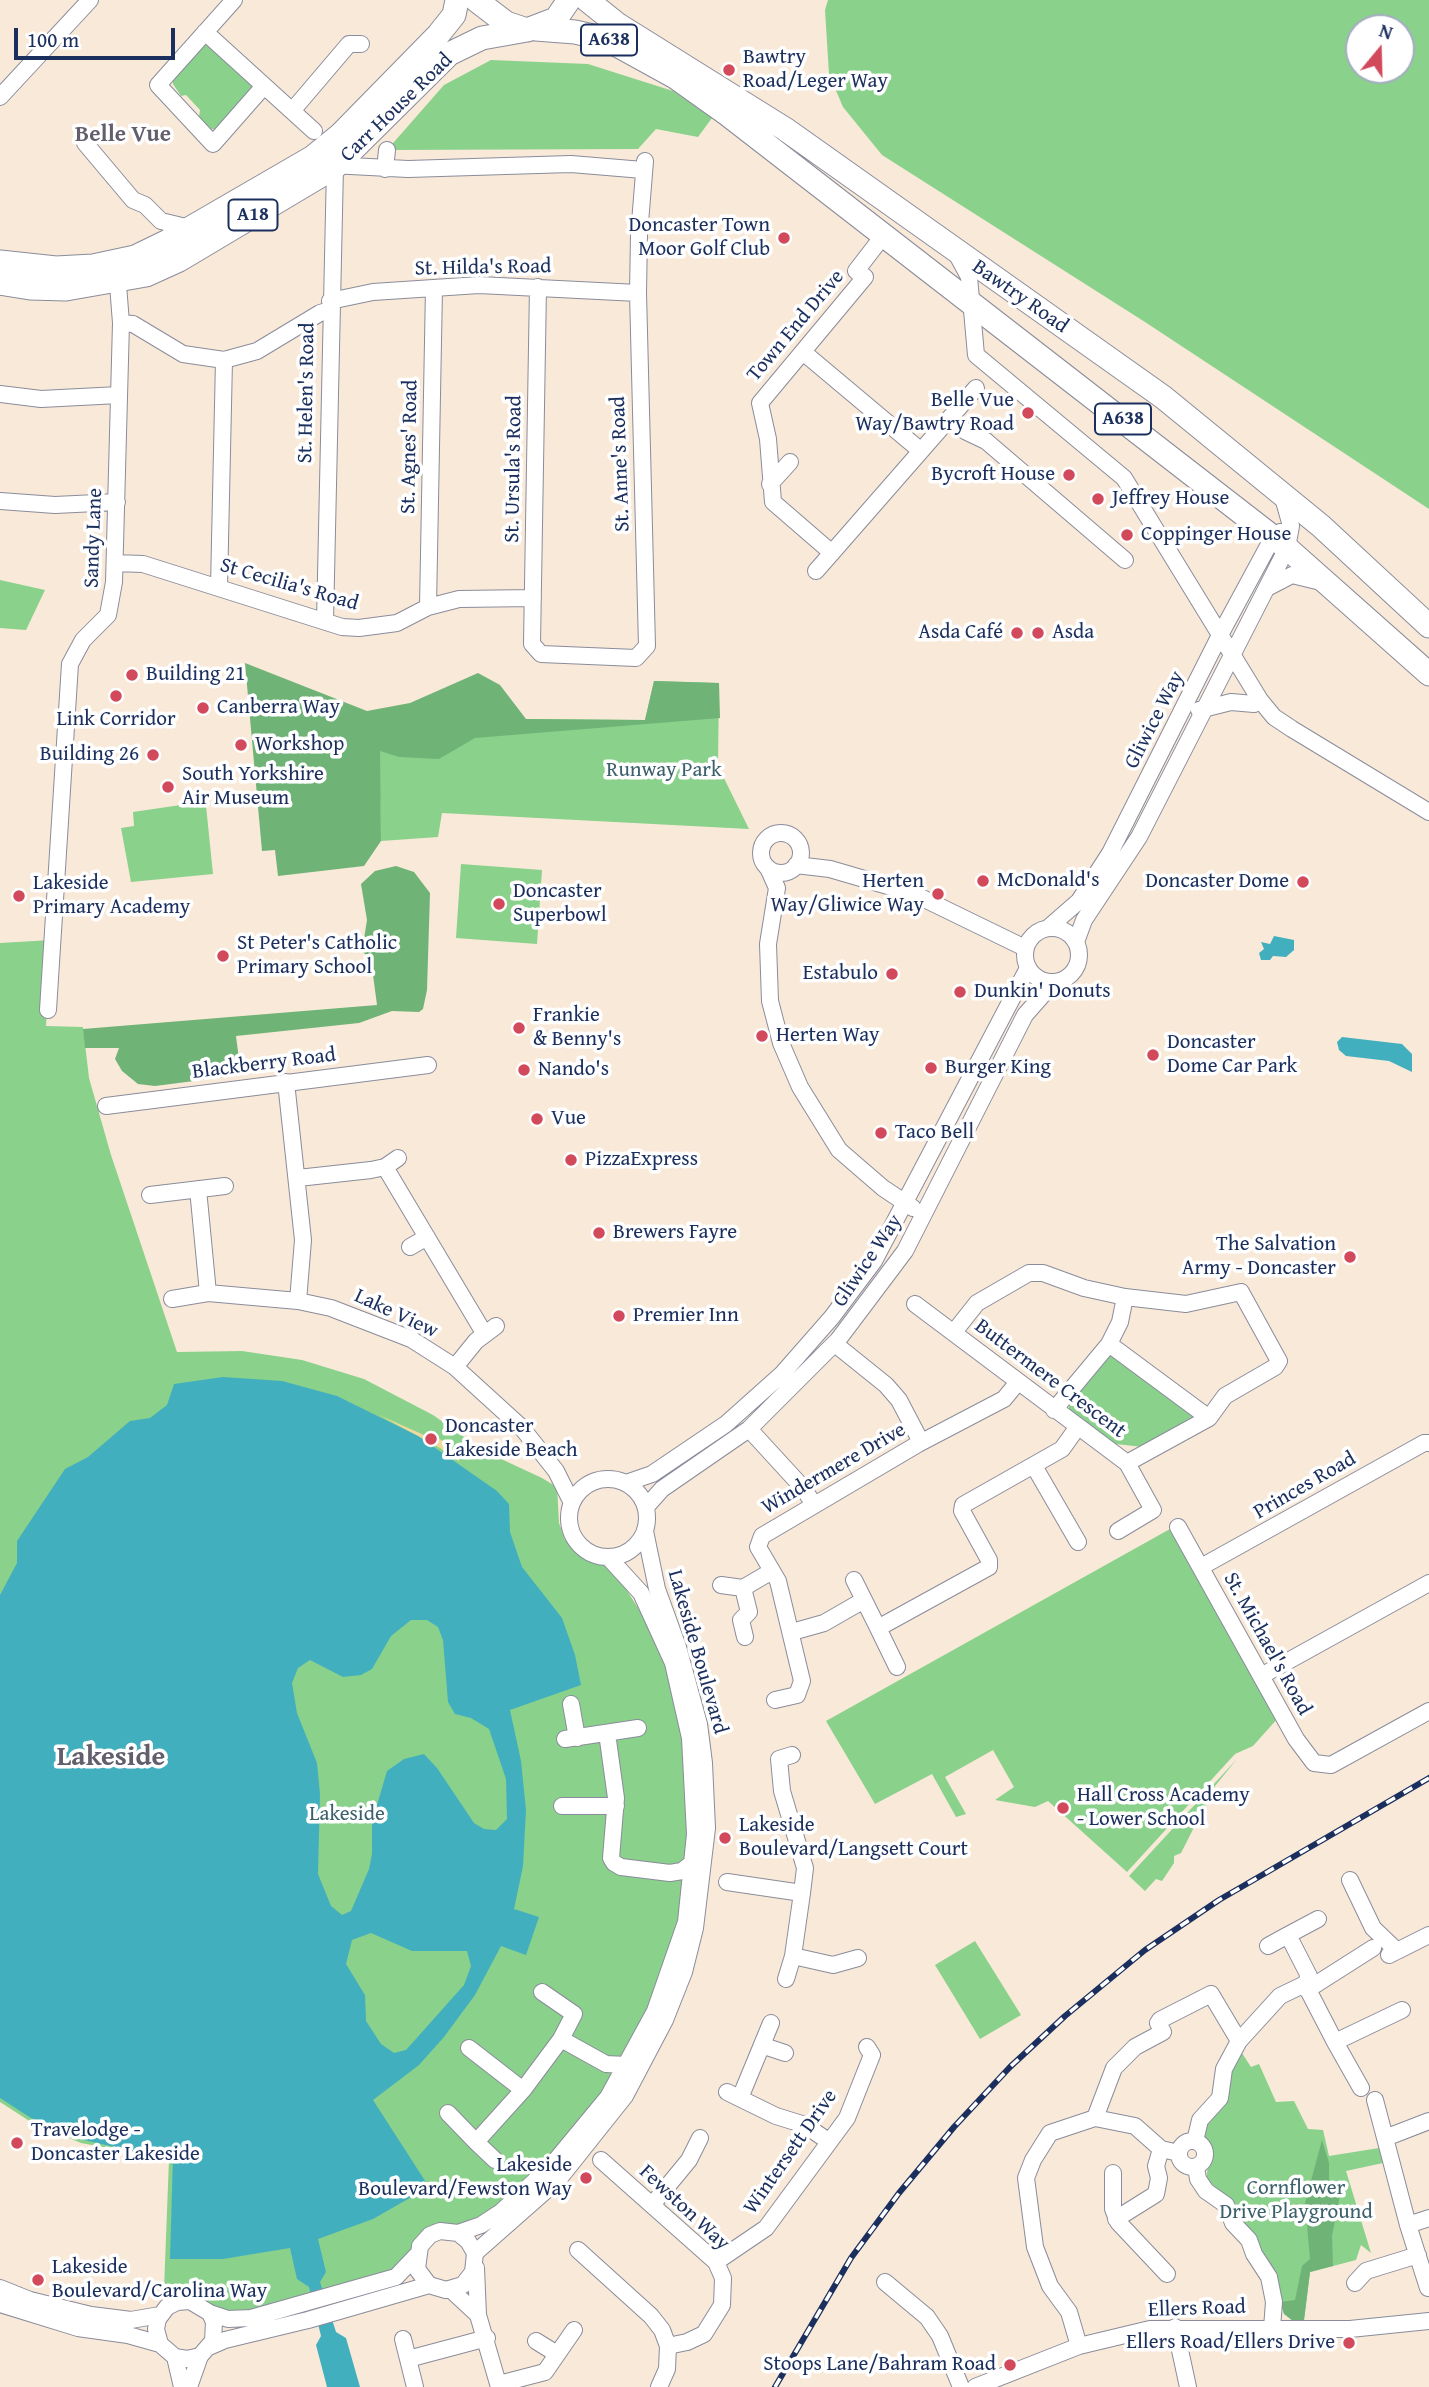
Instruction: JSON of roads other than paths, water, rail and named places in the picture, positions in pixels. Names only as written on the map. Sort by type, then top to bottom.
[{"type":"highway","name":"Carr House Road","points":[[0,283],[30,288],[66,289],[117,272],[157,246],[313,157],[340,135],[438,35],[454,15],[457,0]]},
{"type":"highway","points":[[476,0],[506,23],[531,29],[556,19],[569,0]]},
{"type":"highway","name":"Bawtry Road","points":[[587,0],[617,24],[785,129],[1163,397],[1321,526],[1429,626]]},
{"type":"highway","name":"Carr House Road","points":[[0,262],[146,275],[179,260],[335,167],[372,133],[432,69],[462,47],[482,38],[531,29]]},
{"type":"highway","name":"Bawtry Road","points":[[531,29],[575,32],[607,39],[675,76],[758,137],[971,304],[1283,537],[1327,583],[1429,674]]},
{"type":"highway","name":"Bawtry Road","points":[[462,47],[550,44],[601,50],[675,76]]},
{"type":"street","points":[[0,97],[90,0]]},
{"type":"street","points":[[234,0],[158,85],[213,144],[264,86]]},
{"type":"street","points":[[205,32],[314,131]]},
{"type":"street","points":[[292,111],[349,44],[361,44]]},
{"type":"street","points":[[85,143],[133,200],[145,205],[161,221],[190,228]]},
{"type":"street","points":[[313,157],[335,167],[385,169],[387,150]]},
{"type":"street","name":"St. Anne's Road","points":[[385,169],[571,164],[644,165],[638,293],[647,646],[643,654],[625,660],[541,654],[535,651]]},
{"type":"street","name":"St. Helen's Road","points":[[325,621],[335,167]]},
{"type":"street","points":[[157,246],[161,221]]},
{"type":"street","name":"Town End Drive","points":[[832,553],[773,502],[760,403],[865,277],[856,271],[883,236]]},
{"type":"street","points":[[952,248],[969,277],[976,355],[1124,478],[1260,700],[1275,717],[1292,729],[1429,813]]},
{"type":"street","name":"Sandy Lane","points":[[48,1010],[63,743],[71,664],[83,640],[111,608],[115,563],[121,323],[117,272]]},
{"type":"street","name":"St. Hilda's Road","points":[[121,323],[133,324],[183,354],[223,360],[257,351],[330,306],[373,292],[434,288],[538,287],[638,293]]},
{"type":"street","name":"St. Ursula's Road","points":[[535,651],[533,598],[538,287]]},
{"type":"street","name":"St. Agnes' Road","points":[[428,607],[434,288]]},
{"type":"street","points":[[803,352],[921,451]]},
{"type":"street","points":[[219,587],[223,360]]},
{"type":"street","points":[[817,571],[976,387]]},
{"type":"street","points":[[0,394],[41,399],[119,395]]},
{"type":"street","points":[[951,418],[965,430],[986,441],[1125,561]]},
{"type":"street","points":[[769,456],[787,465],[770,484]]},
{"type":"street","points":[[1281,492],[1283,537],[1321,526]]},
{"type":"street","points":[[0,501],[55,505],[117,502]]},
{"type":"street","name":"Gliwice Way","points":[[1076,942],[1084,920],[1139,837],[1266,589],[1283,537]]},
{"type":"street","name":"Gliwice Way","points":[[1048,928],[1079,901],[1120,834],[1220,635],[1283,537]]},
{"type":"street","name":"St Cecilia's Road","points":[[115,563],[143,564],[342,626],[377,627],[397,623],[428,607],[459,599],[533,598]]},
{"type":"street","points":[[1266,589],[1292,576],[1327,583]]},
{"type":"street","points":[[1183,713],[1231,702],[1254,704],[1260,700]]},
{"type":"street","points":[[830,869],[800,847],[788,834],[770,836],[761,850],[777,888],[768,955],[771,1001],[781,1043],[800,1087],[839,1150],[883,1188],[915,1209],[915,1231]]},
{"type":"street","points":[[777,888],[794,868],[800,847]]},
{"type":"street","points":[[768,868],[778,872],[794,868],[830,869],[912,893],[1025,948]]},
{"type":"street","points":[[1048,928],[1062,930],[1076,942],[1079,951],[1075,969],[1069,976],[1054,982],[1034,975],[1028,968],[1025,948],[1031,937],[1048,928]]},
{"type":"street","name":"Gliwice Way","points":[[626,1483],[652,1474],[705,1438],[782,1374],[832,1317],[874,1261],[1028,968]]},
{"type":"street","name":"Gliwice Way","points":[[646,1507],[662,1489],[749,1429],[835,1344],[905,1251],[1025,1015],[1054,982]]},
{"type":"street","name":"Blackberry Road","points":[[106,1106],[428,1065]]},
{"type":"street","points":[[286,1082],[298,1178],[303,1262],[298,1301]]},
{"type":"street","points":[[298,1178],[391,1162],[427,1237],[490,1329],[455,1367]]},
{"type":"street","points":[[906,1202],[919,1198],[944,1176]]},
{"type":"street","points":[[150,1195],[225,1186]]},
{"type":"street","points":[[198,1189],[208,1293]]},
{"type":"street","points":[[410,1247],[427,1237]]},
{"type":"street","name":"Buttermere Crescent","points":[[915,1304],[1127,1463],[1209,1418],[1225,1396],[1275,1367],[1279,1361],[1241,1292],[1186,1304],[1125,1297],[1083,1288],[1043,1273],[1029,1273],[977,1303],[954,1332]]},
{"type":"street","name":"Lake View","points":[[172,1299],[208,1293],[298,1301],[379,1324],[411,1339],[455,1367],[524,1431],[556,1471],[572,1503]]},
{"type":"street","points":[[1054,1410],[1109,1344],[1120,1322],[1125,1297]]},
{"type":"street","points":[[835,1344],[886,1385],[899,1400],[920,1443]]},
{"type":"street","points":[[1109,1344],[1209,1418]]},
{"type":"street","name":"Windermere Drive","points":[[775,1700],[797,1695],[802,1688],[792,1632],[772,1571],[758,1547],[762,1536],[920,1443],[1004,1399],[1018,1382]]},
{"type":"street","points":[[878,1628],[989,1566],[989,1560],[962,1511],[963,1505],[1062,1449],[1077,1428]]},
{"type":"street","points":[[749,1429],[804,1489],[814,1505]]},
{"type":"street","name":"Princes Road","points":[[1200,1567],[1424,1443],[1429,1443]]},
{"type":"street","points":[[1118,1531],[1153,1510],[1127,1463]]},
{"type":"street","points":[[1034,1466],[1078,1542]]},
{"type":"street","name":"Lake View","points":[[556,1471],[586,1485]]},
{"type":"street","points":[[600,1479],[626,1483],[637,1491],[646,1507],[645,1531],[636,1546],[624,1554],[609,1558],[588,1551],[573,1535],[569,1520],[572,1503],[586,1485],[600,1479]]},
{"type":"street","name":"St. Michael's Road","points":[[1178,1527],[1309,1759],[1319,1766],[1331,1765],[1429,1711]]},
{"type":"street","name":"Lakeside Boulevard","points":[[475,2259],[559,2179],[625,2096],[665,2020],[684,1972],[698,1860],[707,1815],[699,1724],[678,1647],[657,1588],[645,1531]]},
{"type":"street","name":"Lakeside Boulevard","points":[[609,1558],[641,1593],[673,1663],[690,1738],[698,1860]]},
{"type":"street","points":[[721,1585],[743,1588],[772,1571]]},
{"type":"street","points":[[854,1580],[897,1667]]},
{"type":"street","points":[[1261,1676],[1429,1583]]},
{"type":"street","points":[[743,1588],[749,1612],[741,1620],[745,1637]]},
{"type":"street","points":[[792,1632],[824,1623],[864,1600]]},
{"type":"street","points":[[571,1704],[571,1738],[638,1728]]},
{"type":"street","points":[[607,1733],[616,1807],[611,1858],[614,1863],[661,1872],[682,1871],[698,1860],[727,1882]]},
{"type":"street","points":[[786,1979],[793,1956],[805,1868],[782,1791],[779,1759],[792,1755]]},
{"type":"street","points":[[557,1805],[616,1807]]},
{"type":"street","points":[[661,1872],[678,1881],[694,1895],[727,1882],[802,1893]]},
{"type":"street","points":[[1350,1880],[1373,1928],[1393,1953],[1429,1935]]},
{"type":"street","name":"Lakeside Boulevard","points":[[458,2233],[481,2225],[501,2212],[541,2175],[587,2126],[615,2085],[654,2011],[673,1966],[694,1895]]},
{"type":"street","points":[[1268,1945],[1318,1919]]},
{"type":"street","points":[[1288,1935],[1309,1976],[1306,1987],[1361,2088]]},
{"type":"street","points":[[1195,2141],[1200,2120],[1220,2098],[1224,2069],[1239,2041],[1268,2013],[1280,1996],[1306,1987],[1373,1948]]},
{"type":"street","points":[[793,1956],[842,1972],[858,1958]]},
{"type":"street","points":[[476,2142],[523,2090],[561,2039],[574,2011],[542,1992]]},
{"type":"street","points":[[1095,2118],[1114,2068],[1135,2046],[1163,2032],[1158,2023],[1160,2021],[1211,1994],[1239,2041]]},
{"type":"street","points":[[1335,2042],[1402,2010]]},
{"type":"street","points":[[771,2023],[764,2046],[733,2095],[776,2116],[805,2125],[828,2141]]},
{"type":"street","points":[[561,2039],[606,2064],[626,2065]]},
{"type":"street","points":[[764,2046],[785,2053]]},
{"type":"street","points":[[469,2048],[523,2090]]},
{"type":"street","name":"Wintersett Drive","points":[[716,2262],[766,2228],[852,2108],[875,2052]]},
{"type":"street","points":[[606,2064],[615,2085]]},
{"type":"street","points":[[1375,2100],[1408,2225],[1428,2288]]},
{"type":"street","points":[[448,2113],[495,2160]]},
{"type":"street","points":[[1079,2346],[1069,2312],[1050,2286],[1035,2247],[1026,2178],[1033,2160],[1050,2133],[1095,2118],[1135,2126],[1161,2150],[1179,2153]]},
{"type":"street","points":[[1385,2138],[1429,2121]]},
{"type":"street","points":[[577,2158],[601,2160],[594,2137]]},
{"type":"street","points":[[652,2205],[689,2160],[700,2138]]},
{"type":"street","points":[[1195,2141],[1202,2146],[1206,2154],[1204,2162],[1196,2167],[1184,2165],[1179,2153],[1183,2145],[1195,2141]]},
{"type":"street","points":[[1116,2219],[1156,2194],[1159,2178],[1156,2166],[1161,2150]]},
{"type":"street","name":"Fewston Way","points":[[601,2160],[716,2262],[723,2278],[722,2305],[715,2320],[696,2339],[668,2346]]},
{"type":"street","points":[[1196,2167],[1198,2179],[1206,2191],[1226,2205],[1233,2223],[1250,2240],[1254,2254],[1269,2277],[1274,2302],[1272,2328]]},
{"type":"street","points":[[1113,2173],[1116,2219],[1167,2274]]},
{"type":"street","points":[[1408,2225],[1429,2218]]},
{"type":"street","points":[[0,2288],[30,2300],[90,2315],[131,2320],[160,2315],[177,2302],[190,2301],[210,2313],[228,2319],[251,2318],[396,2277],[416,2256],[420,2246],[430,2235],[440,2231],[458,2233],[468,2241],[475,2259],[478,2315],[499,2385],[545,2372],[574,2330]]},
{"type":"street","points":[[578,2250],[651,2316],[662,2330],[668,2346],[667,2369],[659,2387]]},
{"type":"street","points":[[1362,2253],[1368,2270]]},
{"type":"street","points":[[1355,2283],[1368,2270],[1418,2255]]},
{"type":"street","points":[[416,2256],[417,2269],[429,2285]]},
{"type":"street","points":[[450,2289],[469,2279],[475,2259]]},
{"type":"street","points":[[884,2282],[928,2317],[940,2336],[961,2387]]},
{"type":"street","points":[[0,2304],[78,2328],[128,2335],[160,2344],[175,2357],[187,2359],[225,2340],[429,2285],[450,2289],[478,2315]]},
{"type":"street","points":[[189,2387],[215,2331],[210,2313]]},
{"type":"street","points":[[160,2315],[156,2329],[160,2344]]},
{"type":"street","name":"Ellers Road","points":[[975,2387],[1079,2346],[1150,2329],[1350,2329],[1429,2321]]},
{"type":"street","points":[[1175,2327],[1188,2387]]},
{"type":"street","points":[[408,2359],[487,2338]]},
{"type":"street","points":[[403,2339],[415,2387]]},
{"type":"street","points":[[536,2342],[557,2354]]},
{"type":"street","points":[[175,2357],[182,2387]]},
{"type":"water","points":[[1274,936],[1294,940],[1294,950],[1286,957],[1273,956],[1270,960],[1261,960],[1259,953],[1264,949],[1261,942],[1270,944]]},
{"type":"water","points":[[1342,1037],[1402,1044],[1412,1054],[1412,1072],[1389,1061],[1346,1056],[1339,1050],[1337,1042]]},
{"type":"water","name":"Lakeside","points":[[223,1377],[282,1381],[337,1396],[418,1436],[497,1491],[509,1504],[510,1532],[522,1567],[562,1618],[575,1655],[581,1685],[510,1710],[521,1761],[526,1810],[523,1866],[514,1909],[539,1917],[526,1955],[501,1946],[475,1995],[444,2037],[419,2065],[373,2100],[429,2187],[373,2219],[318,2239],[326,2272],[320,2282],[336,2332],[346,2338],[360,2387],[327,2387],[316,2345],[321,2336],[309,2287],[297,2279],[290,2248],[223,2259],[170,2259],[173,2156],[132,2151],[80,2139],[31,2118],[0,2098],[0,1595],[17,1563],[17,1541],[65,1469],[88,1457],[130,1421],[150,1418],[167,1405],[174,1384]],"holes":[[[411,1620],[427,1620],[438,1627],[443,1640],[448,1702],[455,1714],[471,1718],[489,1729],[506,1779],[507,1819],[496,1830],[484,1829],[474,1823],[437,1768],[424,1754],[404,1759],[387,1771],[372,1822],[369,1869],[351,1911],[342,1915],[331,1906],[318,1874],[320,1794],[317,1763],[297,1713],[292,1683],[298,1668],[310,1660],[343,1677],[361,1675],[372,1669],[391,1636]],[[371,1933],[412,1951],[467,1951],[471,1966],[464,1985],[406,2050],[394,2053],[381,2044],[366,2021],[365,1995],[346,1964],[352,1940]]]},
{"type":"railway","points":[[775,2387],[851,2258],[899,2193],[954,2127],[1010,2067],[1065,2016],[1145,1950],[1219,1900],[1429,1778]]},
{"type":"place","name":"Bawtry Road/Leger Way","points":[[729,70]]},
{"type":"place","name":"Doncaster Town Moor Golf Club","points":[[784,238]]},
{"type":"place","name":"Belle Vue Way/Bawtry Road","points":[[1028,413]]},
{"type":"place","name":"Bycroft House","points":[[1069,475]]},
{"type":"place","name":"Jeffrey House","points":[[1098,499]]},
{"type":"place","name":"Coppinger House","points":[[1127,535]]},
{"type":"place","name":"Asda Café","points":[[1017,633]]},
{"type":"place","name":"Asda","points":[[1038,633]]},
{"type":"place","name":"Building 21","points":[[132,675]]},
{"type":"place","name":"Link Corridor","points":[[116,696]]},
{"type":"place","name":"Canberra Way","points":[[203,708]]},
{"type":"place","name":"Workshop","points":[[241,745]]},
{"type":"place","name":"Building 26","points":[[153,755]]},
{"type":"place","name":"South Yorkshire Air Museum","points":[[168,787]]},
{"type":"place","name":"McDonald's","points":[[983,881]]},
{"type":"place","name":"Doncaster Dome","points":[[1303,882]]},
{"type":"place","name":"Herten Way/Gliwice Way","points":[[938,894]]},
{"type":"place","name":"Lakeside Primary Academy","points":[[19,896]]},
{"type":"place","name":"Doncaster Superbowl","points":[[499,904]]},
{"type":"place","name":"St Peter's Catholic Primary School","points":[[223,956]]},
{"type":"place","name":"Estabulo","points":[[892,974]]},
{"type":"place","name":"Dunkin' Donuts","points":[[960,992]]},
{"type":"place","name":"Frankie & Benny's","points":[[519,1028]]},
{"type":"place","name":"Herten Way","points":[[762,1036]]},
{"type":"place","name":"Doncaster Dome Car Park","points":[[1153,1055]]},
{"type":"place","name":"Burger King","points":[[931,1068]]},
{"type":"place","name":"Nando's","points":[[524,1070]]},
{"type":"place","name":"Vue","points":[[537,1119]]},
{"type":"place","name":"Taco Bell","points":[[881,1133]]},
{"type":"place","name":"PizzaExpress","points":[[571,1160]]},
{"type":"place","name":"Brewers Fayre","points":[[599,1233]]},
{"type":"place","name":"The Salvation Army - Doncaster","points":[[1350,1257]]},
{"type":"place","name":"Premier Inn","points":[[619,1316]]},
{"type":"place","name":"Doncaster Lakeside Beach","points":[[431,1439]]},
{"type":"place","name":"Hall Cross Academy - Lower School","points":[[1063,1808]]},
{"type":"place","name":"Lakeside Boulevard/Langsett Court","points":[[725,1838]]},
{"type":"place","name":"Travelodge - Doncaster Lakeside","points":[[17,2143]]},
{"type":"place","name":"Lakeside Boulevard/Fewston Way","points":[[586,2178]]},
{"type":"place","name":"Lakeside Boulevard/Carolina Way","points":[[38,2280]]},
{"type":"place","name":"Ellers Road/Ellers Drive","points":[[1349,2343]]},
{"type":"place","name":"Stoops Lane/Bahram Road","points":[[1010,2365]]},
{"type":"district","name":"Belle Vue","points":[[123,135]]},
{"type":"district","name":"Lakeside","points":[[111,1758]]},
{"type":"park label","name":"Runway Park","points":[[664,771]]},
{"type":"park label","name":"Cornflower Drive Playground","points":[[1296,2201]]}]
